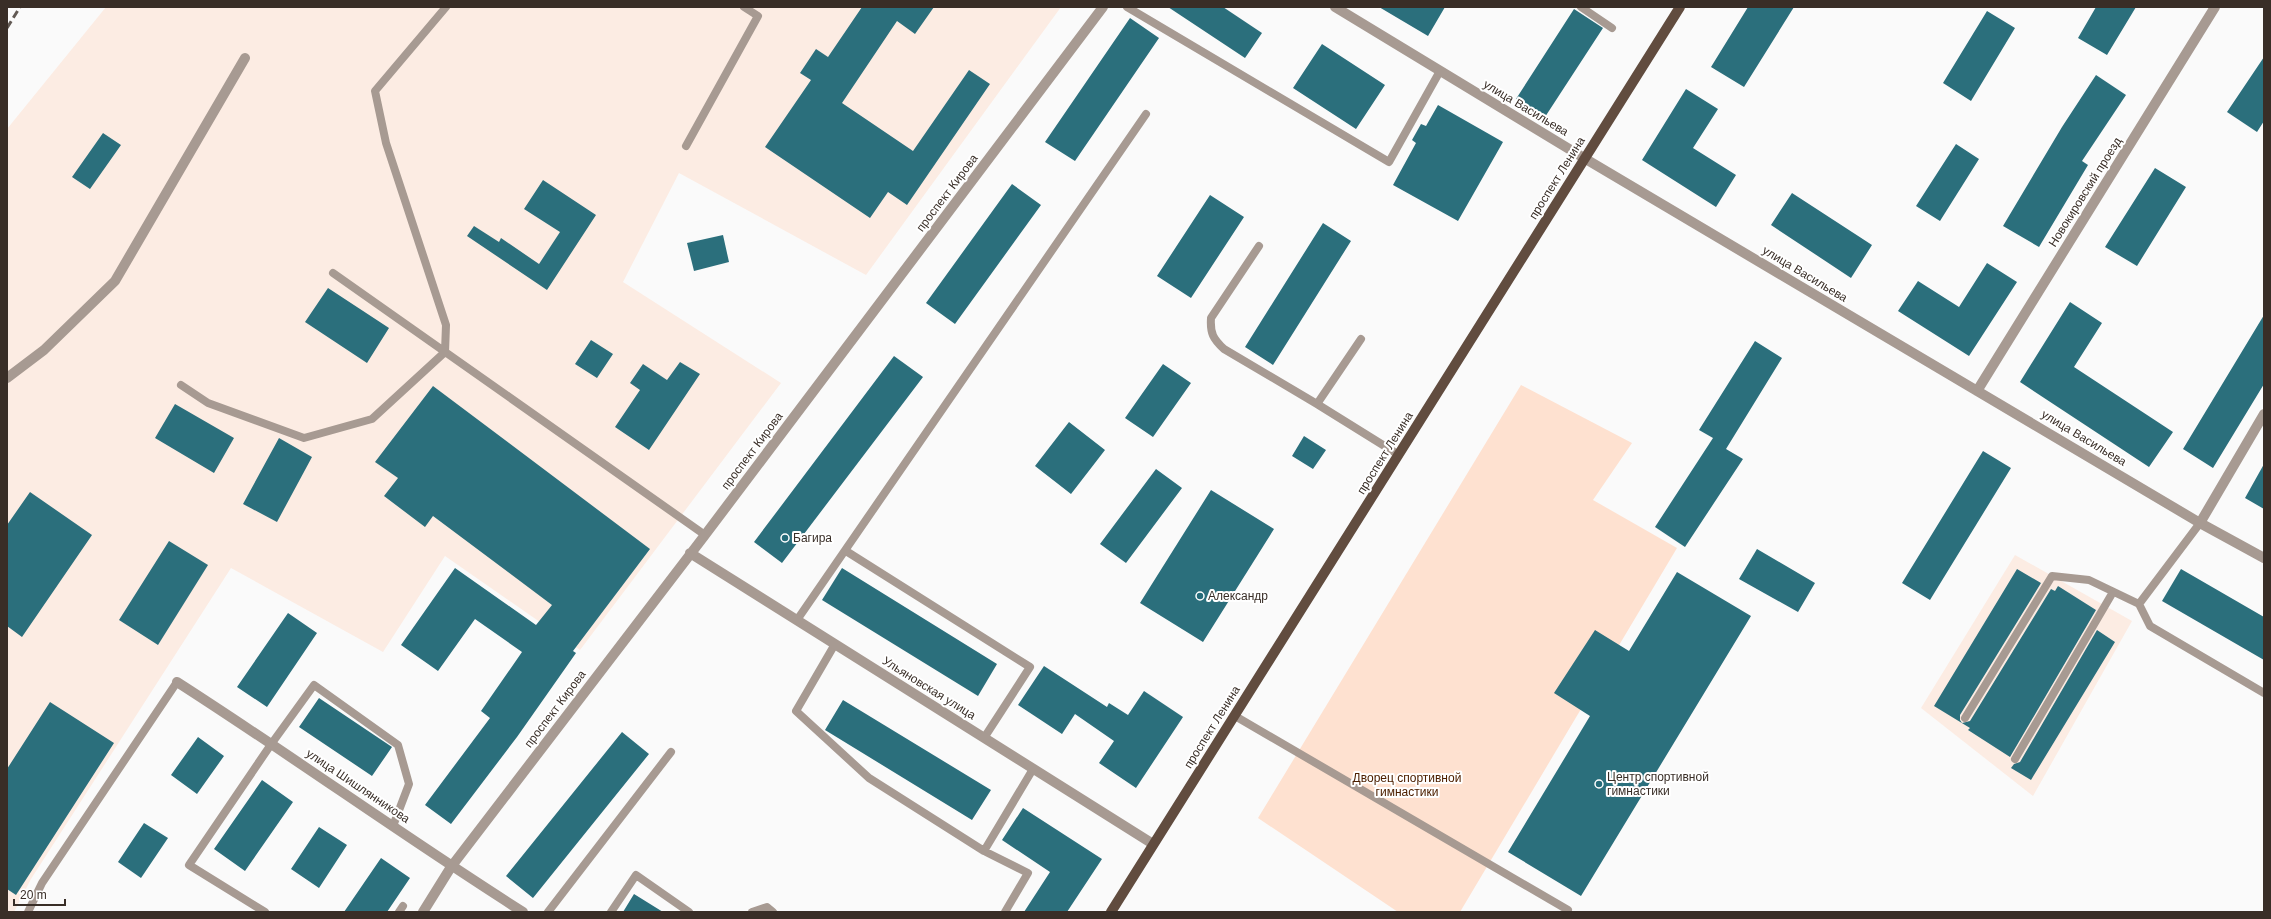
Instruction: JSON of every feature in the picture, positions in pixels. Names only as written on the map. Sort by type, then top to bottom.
[{"type":"main road","name":"проспект Ленина","points":[[1111,912],[1680,7]]},
{"type":"street","name":"проспект Кирова","points":[[423,912],[451,867],[705,535],[1103,7]]},
{"type":"street","name":"улица Васильева","points":[[1335,7],[1584,158],[2200,523],[2264,558]]},
{"type":"street","name":"Новокировский проезд","points":[[1977,390],[2214,7]]},
{"type":"street","points":[[7,378],[44,350],[115,281],[245,58]]},
{"type":"street","points":[[2200,523],[2264,414]]},
{"type":"street","name":"Ульяновская улица","points":[[690,553],[1153,844]]},
{"type":"street","name":"улица Шишлянникова","points":[[177,682],[272,743],[451,867],[523,912]]},
{"type":"lane","points":[[181,385],[208,403],[304,438],[372,419],[445,352],[446,325],[386,143],[375,91],[446,7]]},
{"type":"lane","points":[[686,146],[758,16],[744,7]]},
{"type":"lane","points":[[1127,7],[1389,162],[1440,71]]},
{"type":"lane","points":[[1581,7],[1612,28]]},
{"type":"lane","points":[[797,620],[1146,114]]},
{"type":"lane","points":[[1259,246],[1211,318],[1210,332],[1216,342],[1224,349],[1399,455]]},
{"type":"lane","points":[[333,273],[705,535]]},
{"type":"lane","points":[[1317,404],[1361,339]]},
{"type":"lane","points":[[2139,604],[2200,523]]},
{"type":"lane","points":[[846,551],[1030,668],[984,738]]},
{"type":"lane","points":[[1965,718],[2052,576],[2089,580],[2139,604],[2150,626],[2264,693]]},
{"type":"lane","points":[[2015,759],[2113,592]]},
{"type":"lane","points":[[835,644],[796,712],[869,778],[984,851],[1028,873],[1005,912]]},
{"type":"lane","points":[[28,912],[42,883],[177,682]]},
{"type":"lane","points":[[265,912],[189,865],[272,743],[314,685],[398,745],[409,784],[393,826]]},
{"type":"lane","points":[[1235,716],[1568,910]]},
{"type":"lane","points":[[548,912],[671,752]]},
{"type":"lane","points":[[984,851],[1033,769]]},
{"type":"lane","points":[[611,912],[636,875],[689,912]]},
{"type":"lane","points":[[752,912],[767,907],[773,912]]},
{"type":"shaded area","points":[[106,7],[1061,7],[866,275],[679,173],[623,282],[781,383],[580,650],[445,556],[383,652],[231,568],[31,879],[14,912],[7,912],[7,129]]},
{"type":"shaded area","points":[[2015,555],[2132,621],[2033,796],[1921,708]]},
{"type":"green space","name":"Дворец спортивной гимнастики","points":[[1521,385],[1632,443],[1593,500],[1677,548],[1460,912],[1398,912],[1258,818]]},
{"type":"building","points":[[862,7],[934,7],[915,34],[897,21],[842,103],[913,151],[969,70],[990,84],[907,205],[888,192],[870,218],[765,147],[811,80],[800,73],[816,49],[828,57]]},
{"type":"building","points":[[1168,7],[1223,7],[1262,33],[1245,58]]},
{"type":"building","points":[[1379,7],[1445,7],[1428,36]]},
{"type":"building","points":[[1748,7],[1794,7],[1744,87],[1711,67]]},
{"type":"building","points":[[2096,7],[2136,7],[2107,55],[2078,38]]},
{"type":"building","points":[[1574,9],[1603,28],[1545,117],[1516,99]]},
{"type":"building","points":[[1987,11],[2015,28],[1971,101],[1943,83]]},
{"type":"building","points":[[1130,18],[1159,38],[1075,161],[1045,142]]},
{"type":"building","points":[[1322,44],[1385,85],[1356,129],[1293,88]]},
{"type":"building","points":[[2264,57],[2264,121],[2257,132],[2227,112]]},
{"type":"building","points":[[2096,75],[2126,95],[2082,161],[2088,165],[2039,247],[2003,226],[2062,127]]},
{"type":"building","points":[[1686,89],[1718,109],[1693,148],[1736,175],[1716,207],[1642,160]]},
{"type":"building","points":[[1438,105],[1503,142],[1458,221],[1393,185],[1416,143],[1412,140],[1421,124],[1426,126]]},
{"type":"building","points":[[103,133],[121,145],[90,189],[72,177]]},
{"type":"building","points":[[1956,144],[1979,159],[1940,221],[1916,206]]},
{"type":"building","points":[[2155,168],[2186,187],[2137,266],[2105,247]]},
{"type":"building","points":[[543,180],[596,215],[547,290],[467,236],[474,226],[499,242],[501,238],[539,264],[560,232],[524,209]]},
{"type":"building","points":[[1012,184],[1041,205],[955,324],[926,303]]},
{"type":"building","points":[[1792,193],[1872,245],[1851,278],[1771,225]]},
{"type":"building","points":[[1210,195],[1244,217],[1191,298],[1157,276]]},
{"type":"building","points":[[1323,223],[1351,241],[1273,365],[1245,347]]},
{"type":"building","points":[[723,235],[729,262],[694,271],[687,243]]},
{"type":"building","points":[[1987,263],[2017,282],[1969,356],[1898,311],[1918,281],[1959,307]]},
{"type":"building","points":[[328,288],[389,328],[367,363],[305,322]]},
{"type":"building","points":[[2070,302],[2102,323],[2074,367],[2173,432],[2149,467],[2020,382]]},
{"type":"building","points":[[2264,315],[2264,384],[2213,468],[2183,449]]},
{"type":"building","points":[[591,340],[613,354],[597,378],[575,364]]},
{"type":"building","points":[[1755,341],[1782,358],[1726,449],[1743,459],[1685,547],[1655,527],[1713,438],[1699,430]]},
{"type":"building","points":[[894,356],[923,377],[782,563],[754,542]]},
{"type":"building","points":[[680,362],[700,374],[649,450],[615,427],[640,390],[630,383],[643,364],[667,380]]},
{"type":"building","points":[[1163,364],[1191,383],[1153,437],[1125,418]]},
{"type":"building","points":[[433,386],[650,549],[573,651],[576,653],[517,737],[451,824],[425,805],[490,718],[481,711],[522,652],[475,619],[438,671],[401,645],[455,568],[536,625],[552,605],[433,516],[425,527],[384,496],[398,478],[375,462]]},
{"type":"building","points":[[175,404],[234,438],[214,473],[155,438]]},
{"type":"building","points":[[1069,422],[1105,450],[1071,494],[1035,466]]},
{"type":"building","points":[[1304,436],[1326,450],[1313,469],[1292,456]]},
{"type":"building","points":[[279,438],[312,457],[277,522],[243,504]]},
{"type":"building","points":[[1983,451],[2011,468],[1930,600],[1902,583]]},
{"type":"building","points":[[2264,464],[2264,509],[2245,498]]},
{"type":"building","points":[[1156,469],[1182,488],[1126,563],[1100,544]]},
{"type":"building","points":[[1211,490],[1274,529],[1203,642],[1140,603]]},
{"type":"building","points":[[30,492],[92,535],[22,637],[7,626],[7,525]]},
{"type":"building","points":[[169,541],[208,565],[158,645],[119,620]]},
{"type":"building","points":[[1757,549],[1815,583],[1798,612],[1739,579]]},
{"type":"building","points":[[842,568],[997,664],[978,696],[822,600]]},
{"type":"building","points":[[2017,569],[2041,583],[1960,715],[1960,720],[1962,723],[1970,721],[2051,589],[2055,591],[2058,586],[2096,610],[2010,757],[1968,730],[1970,728],[1934,706]]},
{"type":"building","points":[[2181,569],[2264,617],[2264,660],[2162,601]]},
{"type":"building","name":"Центр спортивной гимнастики","points":[[1677,572],[1751,616],[1581,896],[1508,852],[1590,716],[1554,693],[1595,630],[1629,651]]},
{"type":"building","points":[[288,613],[317,633],[267,707],[237,687]]},
{"type":"building","points":[[2097,630],[2115,642],[2031,780],[2011,768],[2014,764],[2020,762]]},
{"type":"building","points":[[1044,666],[1107,707],[1109,703],[1128,715],[1144,691],[1183,717],[1136,788],[1099,763],[1114,741],[1075,714],[1062,734],[1018,705]]},
{"type":"building","points":[[319,698],[392,747],[372,776],[299,727]]},
{"type":"building","points":[[843,700],[991,790],[972,820],[825,730]]},
{"type":"building","points":[[50,702],[114,743],[16,895],[7,889],[7,769]]},
{"type":"building","points":[[622,732],[649,754],[533,898],[506,876]]},
{"type":"building","points":[[198,737],[224,756],[197,794],[171,775]]},
{"type":"building","points":[[262,780],[293,802],[245,871],[214,849]]},
{"type":"building","points":[[1023,808],[1102,859],[1067,912],[1024,912],[1050,872],[1002,840]]},
{"type":"building","points":[[144,823],[168,838],[141,878],[118,862]]},
{"type":"building","points":[[319,827],[347,845],[319,888],[291,869]]},
{"type":"building","points":[[381,858],[410,878],[387,912],[344,912]]},
{"type":"building","points":[[634,894],[663,912],[623,912]]},
{"type":"railway","points":[[7,28],[20,7]]},
{"type":"place","name":"Багира","points":[[785,538]]},
{"type":"place","name":"Александр","points":[[1200,596]]},
{"type":"place","name":"Центр спортивной гимнастики","points":[[1599,784]]}]
